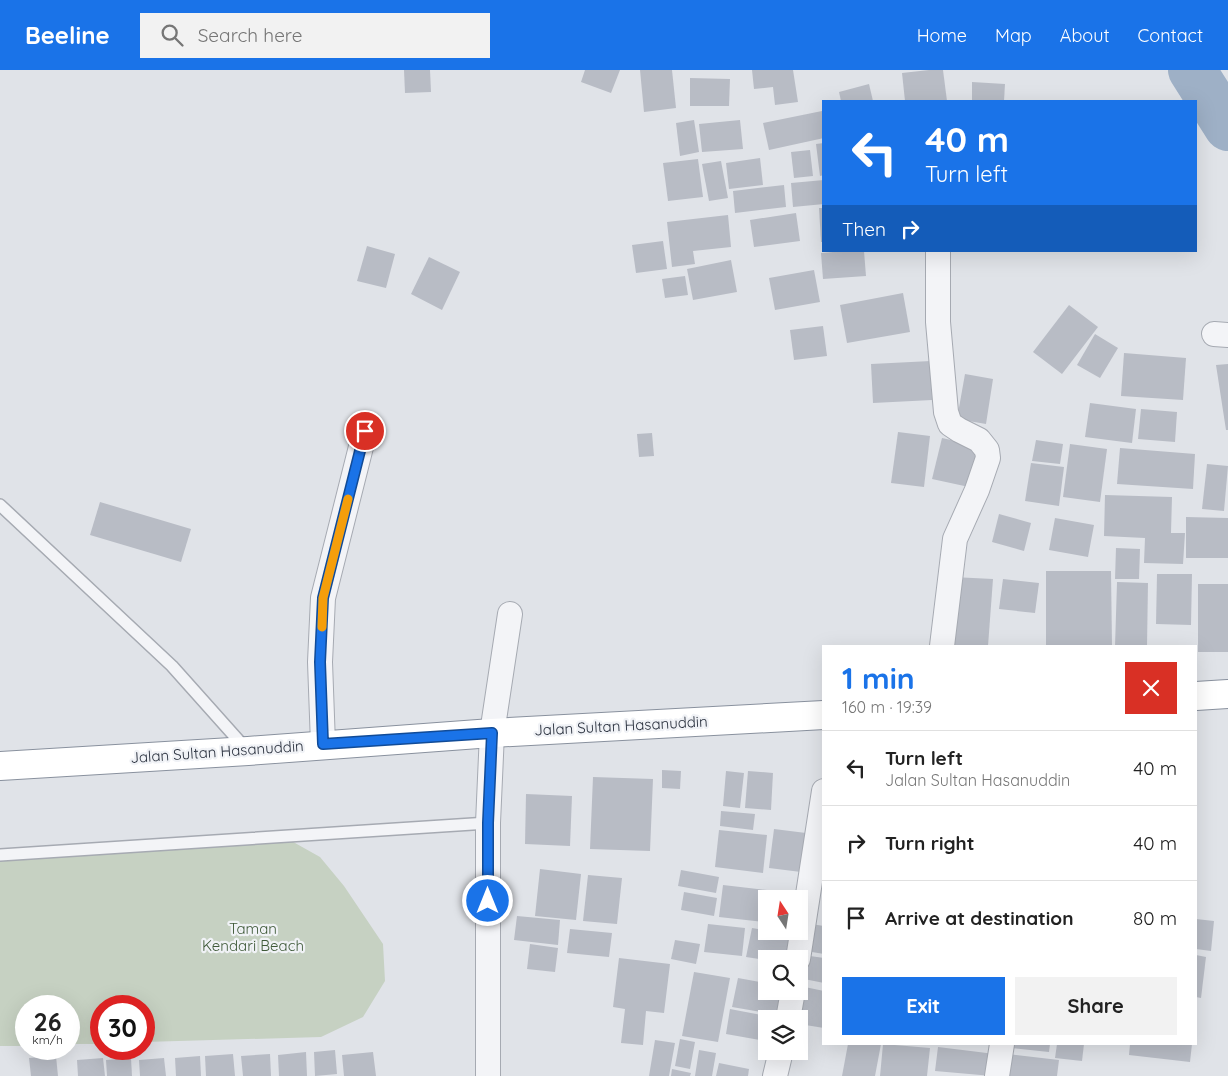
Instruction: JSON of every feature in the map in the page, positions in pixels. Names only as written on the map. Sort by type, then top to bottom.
[{"type":"highway","points":[[1197,696],[1228,694]]},
{"type":"highway","name":"Jalan Sultan Hasanuddin","points":[[0,766],[248,751],[492,733],[822,715]]},
{"type":"street","points":[[938,252],[938,322],[946,412],[950,424],[979,440],[987,450],[988,458],[977,490],[955,539],[942,645]]},
{"type":"street","points":[[323,744],[320,662],[323,598],[365,431]]},
{"type":"street","points":[[488,1076],[488,823],[492,733],[510,614]]},
{"type":"street","points":[[799,950],[822,804]]},
{"type":"street","points":[[997,1076],[1002,1045]]},
{"type":"street","points":[[775,1076],[778,1060]]},
{"type":"lane","points":[[0,505],[172,666],[248,751]]},
{"type":"lane","points":[[0,855],[488,823]]},
{"type":"green space","name":"Taman Kendari Beach","points":[[279,834],[320,857],[344,886],[383,944],[385,981],[363,1017],[321,1037],[155,1042],[155,995],[90,995],[90,1044],[80,1044],[80,995],[15,995],[15,1046],[0,1046],[0,857]]},
{"type":"building","points":[[404,70],[430,70],[431,92],[405,93]]},
{"type":"building","points":[[585,70],[620,70],[611,93],[581,82]]},
{"type":"building","points":[[640,70],[672,70],[676,108],[644,112]]},
{"type":"building","points":[[752,70],[793,70],[798,102],[775,105],[773,87],[754,89]]},
{"type":"building","points":[[943,70],[947,100],[905,100],[902,73]]},
{"type":"building","points":[[690,78],[730,79],[729,106],[690,106]]},
{"type":"building","points":[[972,82],[1005,84],[1004,100],[972,100]]},
{"type":"building","points":[[869,84],[873,100],[841,100],[839,92]]},
{"type":"building","points":[[822,111],[822,138],[769,150],[763,123]]},
{"type":"building","points":[[694,120],[699,152],[680,156],[676,123]]},
{"type":"building","points":[[740,120],[743,149],[702,152],[699,124]]},
{"type":"building","points":[[822,143],[822,176],[820,176],[816,144]]},
{"type":"building","points":[[810,150],[813,176],[794,178],[791,152]]},
{"type":"building","points":[[760,158],[763,185],[729,189],[726,163]]},
{"type":"building","points":[[698,159],[703,197],[668,201],[663,163]]},
{"type":"building","points":[[721,161],[728,198],[709,201],[702,164]]},
{"type":"building","points":[[822,180],[822,204],[793,207],[791,183]]},
{"type":"building","points":[[784,185],[786,207],[735,213],[733,191]]},
{"type":"building","points":[[819,208],[822,208],[821,242]]},
{"type":"building","points":[[796,213],[800,241],[754,247],[750,220]]},
{"type":"building","points":[[728,215],[731,247],[693,251],[695,264],[672,267],[667,222]]},
{"type":"building","points":[[663,241],[667,269],[636,273],[632,245]]},
{"type":"building","points":[[367,246],[395,254],[386,288],[357,281]]},
{"type":"building","points":[[864,252],[866,276],[823,279],[821,253]]},
{"type":"building","points":[[429,257],[460,272],[442,310],[411,294]]},
{"type":"building","points":[[731,260],[737,292],[693,300],[687,269]]},
{"type":"building","points":[[814,270],[820,302],[775,310],[769,278]]},
{"type":"building","points":[[685,276],[688,295],[665,298],[662,279]]},
{"type":"building","points":[[903,293],[910,332],[847,343],[840,305]]},
{"type":"building","points":[[1069,305],[1098,327],[1062,374],[1033,352]]},
{"type":"building","points":[[823,326],[827,356],[794,360],[790,330]]},
{"type":"building","points":[[1095,334],[1118,348],[1100,378],[1077,365]]},
{"type":"building","points":[[1124,353],[1186,358],[1183,400],[1121,396]]},
{"type":"building","points":[[931,361],[932,400],[873,403],[871,364]]},
{"type":"building","points":[[1228,364],[1228,430],[1226,430],[1216,365]]},
{"type":"building","points":[[965,374],[993,379],[986,424],[957,419]]},
{"type":"building","points":[[1090,403],[1136,409],[1132,443],[1085,437]]},
{"type":"building","points":[[1141,409],[1177,412],[1175,442],[1138,439]]},
{"type":"building","points":[[898,432],[930,436],[924,487],[891,483]]},
{"type":"building","points":[[652,433],[654,456],[639,457],[637,434]]},
{"type":"building","points":[[942,438],[979,446],[969,487],[932,479]]},
{"type":"building","points":[[1036,440],[1063,444],[1060,464],[1032,461]]},
{"type":"building","points":[[1070,444],[1107,449],[1100,502],[1063,497]]},
{"type":"building","points":[[1120,448],[1195,454],[1193,489],[1117,484]]},
{"type":"building","points":[[1031,463],[1064,467],[1059,506],[1025,501]]},
{"type":"building","points":[[1207,464],[1228,466],[1224,511],[1202,509]]},
{"type":"building","points":[[1105,495],[1172,497],[1171,533],[1185,533],[1183,564],[1144,563],[1145,538],[1104,536]]},
{"type":"building","points":[[100,502],[191,529],[181,562],[90,535]]},
{"type":"building","points":[[999,514],[1031,523],[1024,551],[992,542]]},
{"type":"building","points":[[1186,517],[1228,518],[1228,558],[1186,558]]},
{"type":"building","points":[[1055,518],[1094,525],[1088,557],[1049,550]]},
{"type":"building","points":[[1116,548],[1140,549],[1139,579],[1115,579]]},
{"type":"building","points":[[1046,571],[1111,571],[1112,645],[1046,645]]},
{"type":"building","points":[[1157,574],[1192,574],[1191,625],[1156,624]]},
{"type":"building","points":[[953,577],[993,579],[988,645],[948,645]]},
{"type":"building","points":[[1003,579],[1039,583],[1035,613],[999,609]]},
{"type":"building","points":[[1117,582],[1148,583],[1147,645],[1115,645]]},
{"type":"building","points":[[1198,584],[1228,584],[1228,652],[1198,652]]},
{"type":"building","points":[[662,770],[681,771],[680,789],[662,788]]},
{"type":"building","points":[[726,771],[744,773],[740,808],[723,806]]},
{"type":"building","points":[[748,771],[773,773],[771,810],[745,808]]},
{"type":"building","points":[[593,777],[653,779],[650,851],[590,849]]},
{"type":"building","points":[[526,794],[572,796],[570,846],[525,844]]},
{"type":"building","points":[[721,811],[755,814],[753,830],[720,826]]},
{"type":"building","points":[[774,829],[814,834],[809,873],[769,868]]},
{"type":"building","points":[[719,830],[767,835],[763,873],[715,867]]},
{"type":"building","points":[[540,869],[581,874],[576,920],[535,916]]},
{"type":"building","points":[[681,870],[719,877],[716,893],[678,886]]},
{"type":"building","points":[[588,875],[622,878],[617,924],[583,921]]},
{"type":"building","points":[[723,885],[767,890],[758,890],[758,921],[719,917]]},
{"type":"building","points":[[684,892],[717,898],[714,916],[681,910]]},
{"type":"building","points":[[517,916],[560,920],[558,945],[514,940]]},
{"type":"building","points":[[1197,919],[1214,921],[1211,951],[1197,949]]},
{"type":"building","points":[[708,924],[745,928],[742,956],[704,952]]},
{"type":"building","points":[[811,924],[822,926],[822,954],[806,950]]},
{"type":"building","points":[[752,928],[758,929],[758,940],[797,940],[796,950],[758,950],[758,959],[746,957]]},
{"type":"building","points":[[570,929],[612,933],[609,957],[567,953]]},
{"type":"building","points":[[675,940],[700,944],[696,964],[671,959]]},
{"type":"building","points":[[530,944],[558,948],[555,972],[527,969]]},
{"type":"building","points":[[1197,955],[1206,957],[1201,998],[1197,997]]},
{"type":"building","points":[[808,956],[822,958],[822,983],[808,980]]},
{"type":"building","points":[[619,958],[670,964],[664,1013],[646,1011],[643,1045],[621,1043],[625,1009],[613,1007]]},
{"type":"building","points":[[694,972],[730,978],[718,1042],[682,1036]]},
{"type":"building","points":[[738,978],[758,982],[758,1000],[788,1000],[786,1010],[758,1011],[732,1007]]},
{"type":"building","points":[[808,988],[822,991],[822,1028],[808,1025],[808,1010],[799,1010],[800,1000],[808,1000]]},
{"type":"building","points":[[730,1009],[758,1014],[758,1040],[726,1034]]},
{"type":"building","points":[[680,1039],[695,1042],[690,1069],[675,1066]]},
{"type":"building","points":[[655,1040],[675,1043],[669,1076],[649,1076]]},
{"type":"building","points":[[848,1045],[881,1045],[875,1076],[842,1076]]},
{"type":"building","points":[[883,1045],[930,1048],[927,1076],[880,1076]]},
{"type":"building","points":[[1013,1045],[1050,1045],[1049,1052],[1012,1048]]},
{"type":"building","points":[[1057,1045],[1084,1045],[1082,1061],[1055,1058]]},
{"type":"building","points":[[1130,1045],[1192,1045],[1190,1062],[1129,1055]]},
{"type":"building","points":[[938,1047],[995,1054],[992,1076],[935,1071]]},
{"type":"building","points":[[335,1050],[337,1074],[315,1076],[314,1052]]},
{"type":"building","points":[[699,1050],[716,1053],[712,1076],[695,1076]]},
{"type":"building","points":[[306,1052],[307,1076],[279,1076],[278,1055]]},
{"type":"building","points":[[373,1052],[376,1076],[344,1076],[342,1055]]},
{"type":"building","points":[[233,1054],[235,1076],[206,1076],[205,1056]]},
{"type":"building","points":[[270,1054],[271,1076],[243,1076],[241,1056]]},
{"type":"building","points":[[1008,1054],[1059,1060],[1057,1076],[1005,1076]]},
{"type":"building","points":[[200,1056],[201,1076],[176,1076],[175,1058]]},
{"type":"building","points":[[164,1058],[166,1076],[140,1076],[139,1060]]},
{"type":"building","points":[[29,1060],[56,1060],[58,1076],[31,1076]]},
{"type":"building","points":[[77,1060],[103,1060],[105,1076],[78,1076]]},
{"type":"building","points":[[106,1060],[131,1060],[132,1076],[107,1076]]},
{"type":"building","points":[[719,1063],[749,1069],[748,1076],[716,1076]]},
{"type":"building","points":[[672,1069],[691,1073],[690,1076],[671,1076]]},
{"type":"waterway","points":[[1192,70],[1228,127]]},
{"type":"slow traffic","points":[[322,627],[323,598],[348,499]]},
{"type":"route","points":[[365,431],[323,598],[320,662],[323,744],[492,733],[488,823],[488,901]]}]
